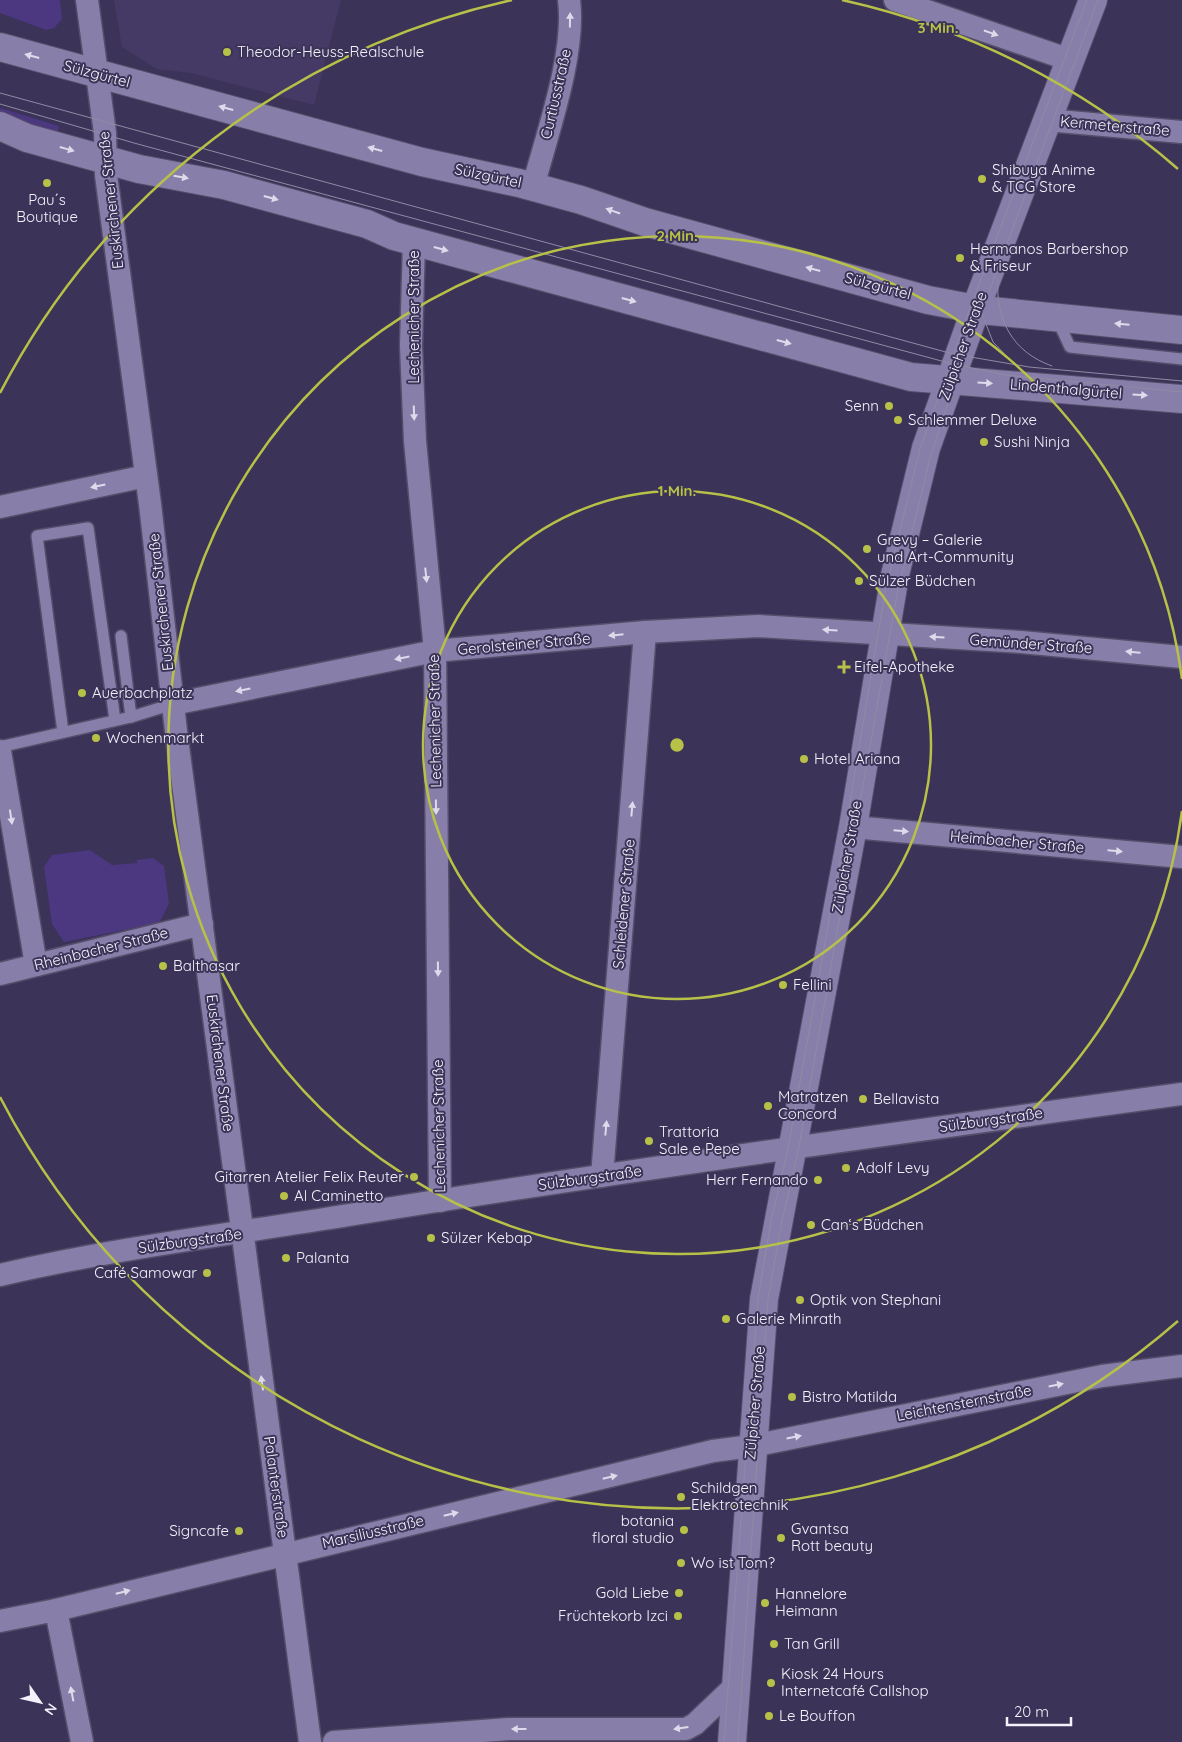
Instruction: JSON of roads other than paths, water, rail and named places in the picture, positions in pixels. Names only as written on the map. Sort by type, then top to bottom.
[{"type":"main road","name":"Zülpicher Straße","points":[[732,1742],[749,1446],[764,1299],[777,1222],[794,1148],[853,827],[882,634],[903,537],[926,448],[949,381],[1093,0]]},
{"type":"main road","name":"Sülzgürtel","points":[[0,47],[422,162],[533,186],[645,222],[928,300],[976,310]]},
{"type":"main road","points":[[0,126],[28,138],[106,160],[139,169],[233,187],[367,224],[394,236],[414,242],[911,377],[949,381]]},
{"type":"main road","points":[[976,310],[1182,330]]},
{"type":"main road","name":"Lindenthalgürtel","points":[[949,381],[1182,399]]},
{"type":"street","name":"Euskirchener Straße","points":[[87,0],[106,160],[106,175],[242,1233]]},
{"type":"street","name":"Curtiusstraße","points":[[533,186],[566,56],[571,19],[569,0]]},
{"type":"street","points":[[895,0],[1070,60]]},
{"type":"street","name":"Kermeterstraße","points":[[1047,120],[1182,132]]},
{"type":"street","name":"Lechenicher Straße","points":[[414,242],[411,346],[415,441],[435,651],[440,1201]]},
{"type":"street","points":[[0,507],[146,476]]},
{"type":"street","name":"Gerolsteiner Straße","points":[[173,704],[435,651],[646,632],[758,626],[882,634]]},
{"type":"street","name":"Schleidener Straße","points":[[602,1176],[646,632]]},
{"type":"street","name":"Gemünder Straße","points":[[882,634],[1021,642],[1182,657]]},
{"type":"street","points":[[0,751],[36,965]]},
{"type":"street","name":"Heimbacher Straße","points":[[853,827],[1182,857]]},
{"type":"street","name":"Rheinbacher Straße","points":[[0,974],[202,924]]},
{"type":"street","name":"Sülzburgstraße","points":[[0,1275],[69,1258],[242,1233],[602,1176],[1182,1094]]},
{"type":"street","name":"Palanterstraße","points":[[242,1233],[310,1742]]},
{"type":"street","name":"Leichtensternstraße","points":[[749,1446],[1102,1376],[1182,1366]]},
{"type":"street","name":"Marsiliusstraße","points":[[0,1621],[56,1610],[285,1553],[713,1452],[749,1446]]},
{"type":"street","points":[[56,1610],[82,1742]]},
{"type":"street","points":[[334,1742],[510,1729],[686,1730],[695,1724],[735,1686]]},
{"type":"lane","points":[[1057,318],[1070,347],[1182,359]]},
{"type":"lane","points":[[64,732],[37,536],[88,528],[115,720]]},
{"type":"lane","points":[[121,636],[131,717]]},
{"type":"lane","points":[[0,747],[131,717],[173,704]]},
{"type":"tram line","points":[[724,1742],[758,1298],[771,1221],[788,1149],[846,826],[885,592],[920,449],[970,308],[1087,0]]},
{"type":"tram line","points":[[738,1742],[768,1299],[782,1221],[799,1147],[897,594],[931,454],[952,391],[1098,0]]},
{"type":"tram line","points":[[0,93],[953,354],[1029,367],[1182,381]]},
{"type":"tram line","points":[[0,104],[134,143],[949,363],[1005,375],[1182,392]]},
{"type":"tram line","points":[[998,278],[1000,307],[1003,320],[1009,332],[1026,352],[1052,366]]},
{"type":"tram line","points":[[981,311],[993,342],[1015,365]]},
{"type":"place","name":"Theodor-Heuss-Realschule","points":[[227,52]]},
{"type":"place","name":"Shibuya Anime & TCG Store","points":[[982,179]]},
{"type":"place","name":"Pau´s Boutique","points":[[47,183]]},
{"type":"place","name":"Hermanos Barbershop & Friseur","points":[[960,258]]},
{"type":"place","name":"Senn","points":[[889,406]]},
{"type":"place","name":"Schlemmer Deluxe","points":[[898,420]]},
{"type":"place","name":"Sushi Ninja","points":[[984,442]]},
{"type":"place","name":"Grevy – Galerie und Art-Community","points":[[867,549]]},
{"type":"place","name":"Sülzer Büdchen","points":[[859,581]]},
{"type":"place","name":"Eifel-Apotheke","points":[[844,667]]},
{"type":"place","name":"Auerbachplatz","points":[[82,693]]},
{"type":"place","name":"Wochenmarkt","points":[[96,738]]},
{"type":"place","name":"Hotel Ariana","points":[[804,759]]},
{"type":"place","name":"Balthasar","points":[[163,966]]},
{"type":"place","name":"Fellini","points":[[783,985]]},
{"type":"place","name":"Bellavista","points":[[863,1099]]},
{"type":"place","name":"Matratzen Concord","points":[[768,1106]]},
{"type":"place","name":"Trattoria Sale e Pepe","points":[[649,1141]]},
{"type":"place","name":"Adolf Levy","points":[[846,1168]]},
{"type":"place","name":"Gitarren Atelier Felix Reuter","points":[[414,1177]]},
{"type":"place","name":"Herr Fernando","points":[[818,1180]]},
{"type":"place","name":"Al Caminetto","points":[[284,1196]]},
{"type":"place","name":"Can‘s Büdchen","points":[[811,1225]]},
{"type":"place","name":"Sülzer Kebap","points":[[431,1238]]},
{"type":"place","name":"Palanta","points":[[286,1258]]},
{"type":"place","name":"Café Samowar","points":[[207,1273]]},
{"type":"place","name":"Optik von Stephani","points":[[800,1300]]},
{"type":"place","name":"Galerie Minrath","points":[[726,1319]]},
{"type":"place","name":"Bistro Matilda","points":[[792,1397]]},
{"type":"place","name":"Schildgen Elektrotechnik","points":[[681,1497]]},
{"type":"place","name":"botania floral studio","points":[[684,1530]]},
{"type":"place","name":"Signcafe","points":[[239,1531]]},
{"type":"place","name":"Gvantsa Rott beauty","points":[[781,1538]]},
{"type":"place","name":"Wo ist Tom?","points":[[681,1563]]},
{"type":"place","name":"Gold Liebe","points":[[679,1593]]},
{"type":"place","name":"Hannelore Heimann","points":[[765,1603]]},
{"type":"place","name":"Früchtekorb Izci","points":[[678,1616]]},
{"type":"place","name":"Tan Grill","points":[[774,1644]]},
{"type":"place","name":"Kiosk 24 Hours Internetcafé Callshop","points":[[771,1683]]},
{"type":"place","name":"Le Bouffon","points":[[769,1716]]}]
